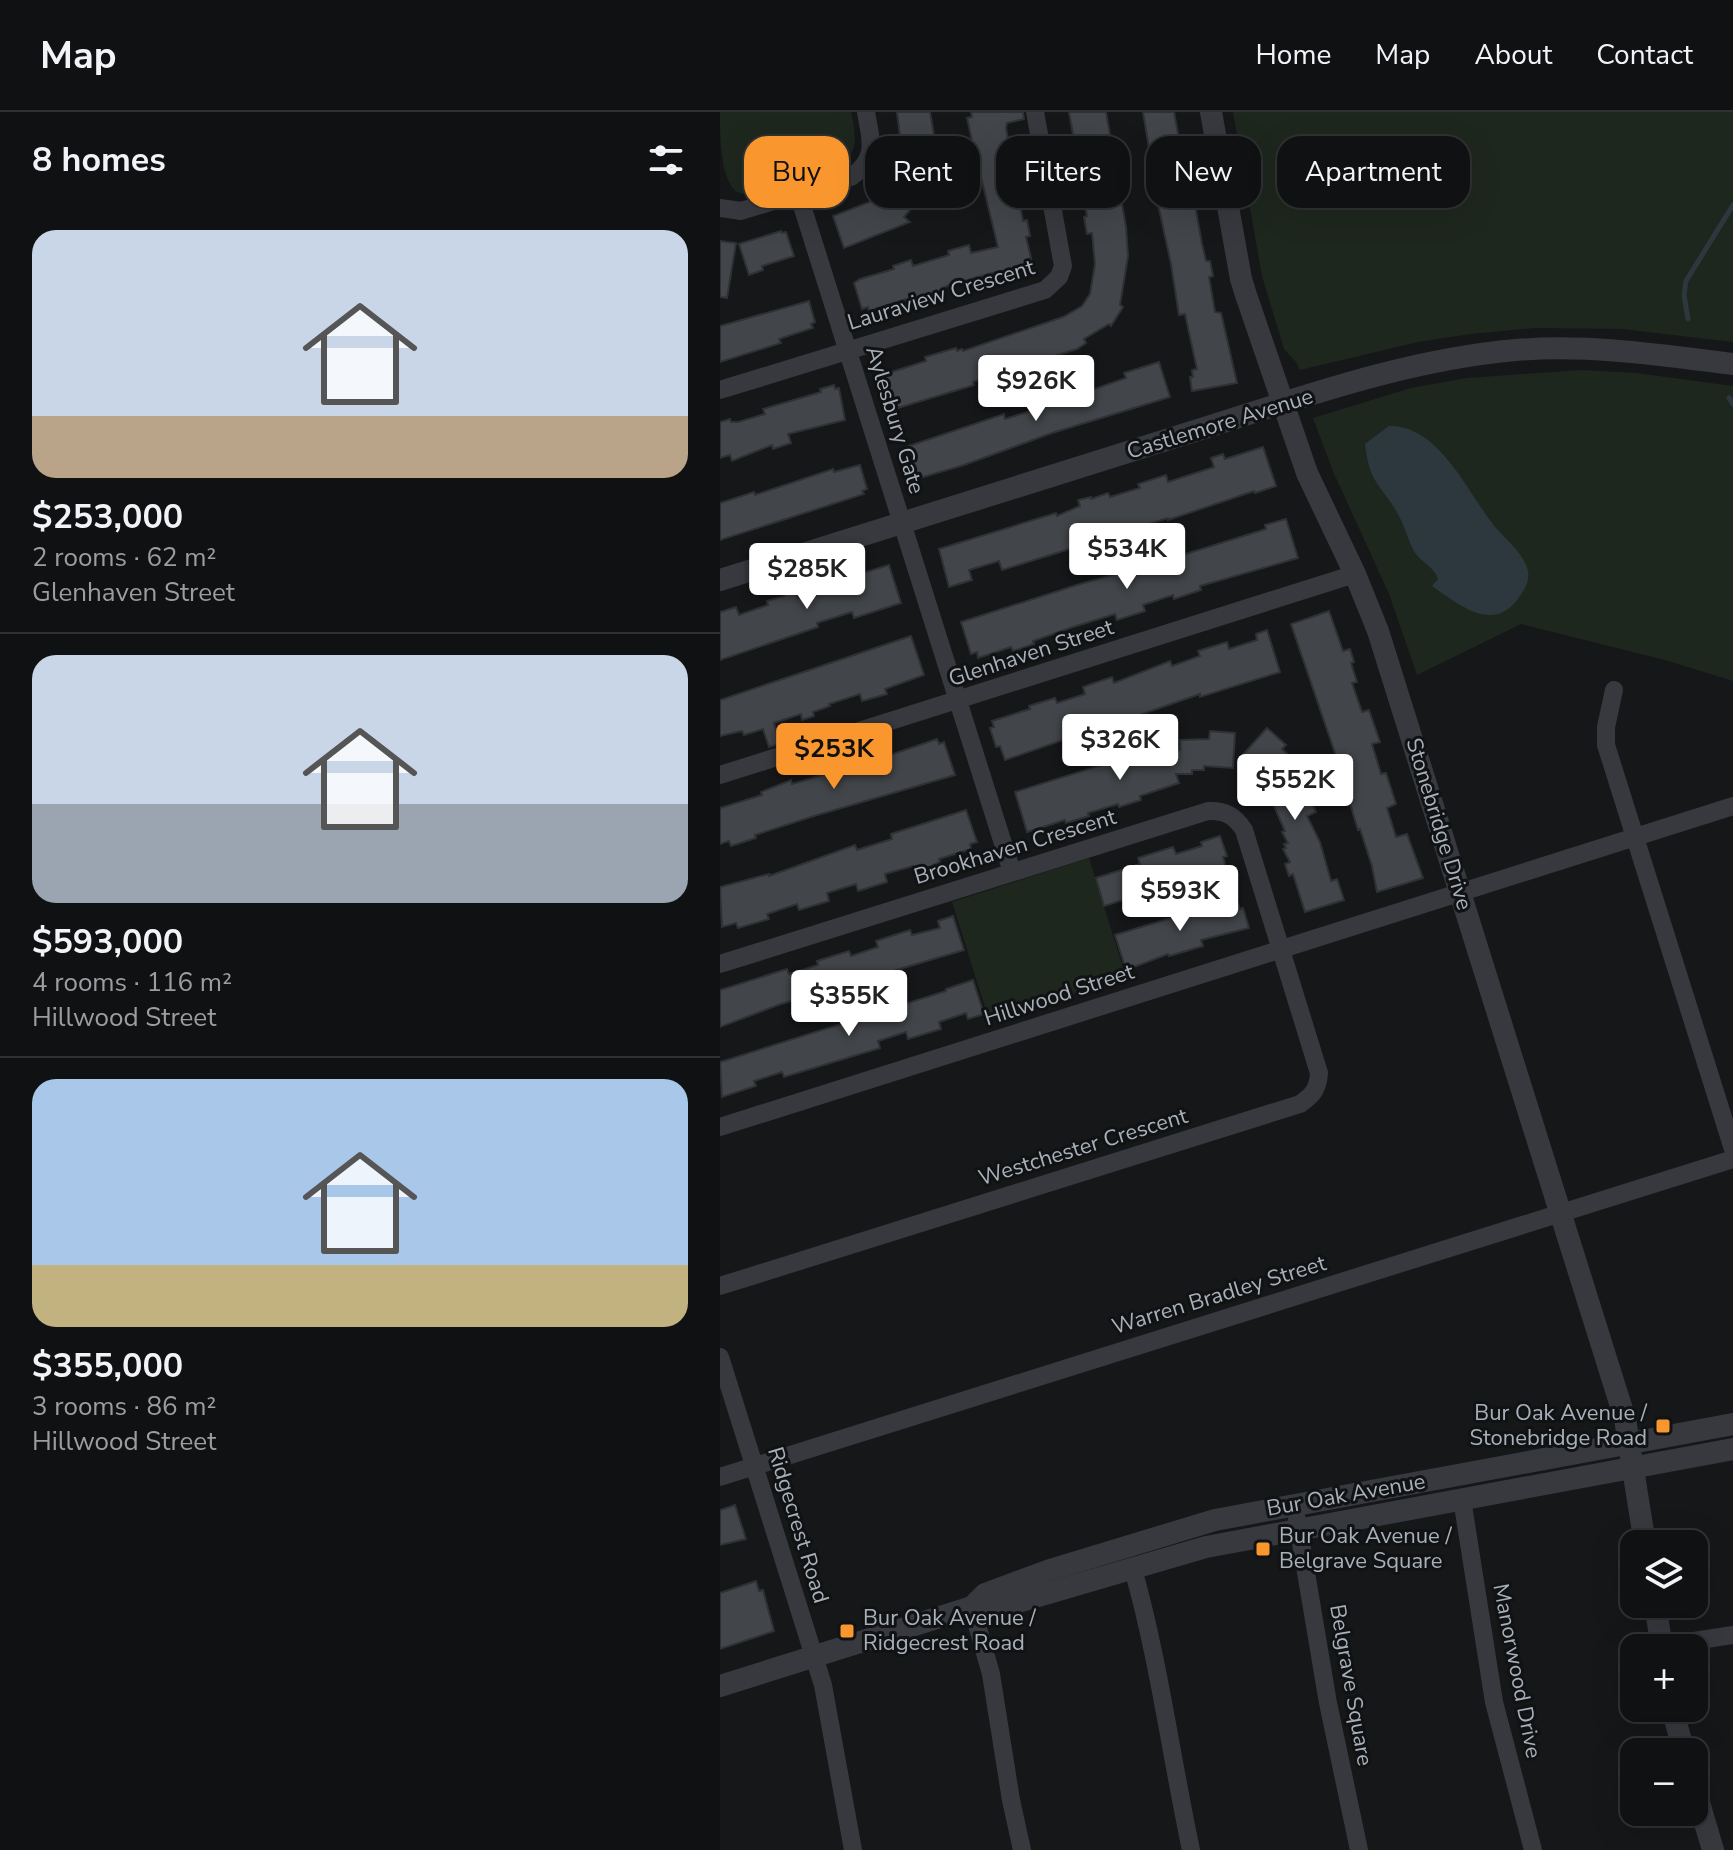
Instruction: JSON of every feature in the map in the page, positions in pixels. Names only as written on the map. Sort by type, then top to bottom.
[{"type":"street","points":[[849,178],[865,165],[871,153],[866,112]]},
{"type":"street","name":"Lauraview Crescent","points":[[720,390],[1045,290],[1059,277],[1063,266],[1035,112]]},
{"type":"street","name":"Stonebridge Drive","points":[[1211,112],[1241,279],[1317,497],[1355,574],[1378,631],[1625,1419],[1643,1530]]},
{"type":"street","points":[[720,208],[741,211],[750,208]]},
{"type":"street","name":"Aylesbury Gate","points":[[803,208],[1012,872]]},
{"type":"street","name":"Castlemore Avenue","points":[[720,580],[1403,368],[1519,350],[1620,351],[1733,364]]},
{"type":"street","name":"Glenhaven Street","points":[[720,775],[1355,574]]},
{"type":"street","points":[[1614,690],[1606,727],[1606,745],[1733,1149]]},
{"type":"street","name":"Hillwood Street","points":[[720,1127],[1733,806]]},
{"type":"street","name":"Brookhaven Crescent","points":[[720,964],[1208,811],[1229,814],[1244,830],[1281,950]]},
{"type":"street","name":"Westchester Crescent","points":[[720,1286],[1300,1104],[1313,1096],[1319,1073],[1281,950]]},
{"type":"street","name":"Warren Bradley Street","points":[[720,1477],[1733,1159]]},
{"type":"street","name":"Ridgecrest Road","points":[[720,1357],[823,1685],[853,1850]]},
{"type":"street","name":"Bur Oak Avenue","points":[[972,1607],[985,1594],[1151,1537],[1215,1520],[1733,1424]]},
{"type":"street","name":"Bur Oak Avenue","points":[[720,1686],[972,1607],[990,1610],[1206,1547],[1733,1449]]},
{"type":"street","name":"Manorwood Drive","points":[[1462,1499],[1494,1702],[1533,1850]]},
{"type":"street","name":"Belgrave Square","points":[[1294,1505],[1328,1703],[1359,1850]]},
{"type":"street","points":[[1133,1569],[1156,1656],[1171,1757],[1191,1850]]},
{"type":"street","points":[[972,1607],[991,1674],[1022,1850]]},
{"type":"street","points":[[1708,1639],[1733,1635]]},
{"type":"street","points":[[1706,1826],[1713,1850]]},
{"type":"shaded area","points":[[720,112],[851,112],[855,133],[849,156],[849,136],[744,136],[744,194],[731,184],[721,148]]},
{"type":"shaded area","points":[[1233,112],[1733,112],[1733,342],[1622,329],[1535,328],[1418,342],[1300,370],[1284,349],[1262,276],[1250,208],[1261,208],[1261,136],[1237,136]]},
{"type":"shaded area","points":[[1581,370],[1636,373],[1733,386],[1733,681],[1665,660],[1521,624],[1417,675],[1389,594],[1332,469],[1313,418],[1411,388],[1467,378]]},
{"type":"shaded area","points":[[1389,426],[1406,428],[1436,447],[1492,523],[1523,558],[1528,572],[1527,583],[1507,610],[1486,615],[1475,612],[1432,586],[1438,579],[1436,575],[1414,551],[1367,458],[1365,444]]},
{"type":"shaded area","points":[[1089,858],[1126,977],[989,1020],[952,902]]},
{"type":"building","points":[[897,112],[930,112],[934,136],[900,136]]},
{"type":"building","points":[[971,112],[1023,112],[1024,119],[1007,123],[1007,136],[996,136],[996,208],[1021,208],[1023,221],[1027,220],[1030,236],[1026,237],[1033,267],[997,276],[996,272],[950,285],[942,288],[943,291],[907,304],[906,299],[869,311],[868,307],[862,309],[854,283],[860,279],[894,269],[893,266],[911,260],[913,266],[949,255],[948,251],[969,245],[971,253],[998,247],[980,172],[980,136],[971,136],[967,118],[972,117]]},
{"type":"building","points":[[1069,112],[1106,112],[1110,136],[1073,136]]},
{"type":"building","points":[[1143,112],[1174,112],[1179,136],[1147,136]]},
{"type":"building","points":[[865,204],[865,208],[912,208],[904,217],[910,222],[844,248],[833,216]]},
{"type":"building","points":[[1086,208],[1123,208],[1128,256],[1120,305],[1123,307],[1111,326],[1109,324],[1084,339],[1086,343],[1077,349],[1039,361],[1040,364],[1020,370],[1018,366],[973,382],[974,385],[898,408],[895,400],[891,402],[882,375],[926,361],[925,357],[956,348],[963,351],[1063,317],[1082,306],[1090,294],[1095,264],[1092,233],[1087,234],[1084,217],[1087,216]]},
{"type":"building","points":[[1159,208],[1196,208],[1206,261],[1210,261],[1213,276],[1209,277],[1215,312],[1221,313],[1237,383],[1192,391],[1190,377],[1193,377],[1192,370],[1197,369],[1185,314],[1179,315]]},
{"type":"building","points":[[786,232],[794,256],[762,266],[763,270],[749,275],[739,244]]},
{"type":"building","points":[[720,241],[736,243],[727,298],[720,297]]},
{"type":"building","points":[[809,301],[815,322],[811,324],[813,328],[779,339],[781,343],[720,362],[720,326]]},
{"type":"building","points":[[1159,362],[1170,397],[913,480],[906,447],[1004,414],[1005,419],[1049,405],[1126,378],[1124,373]]},
{"type":"building","points":[[834,385],[835,389],[839,388],[845,420],[788,434],[791,443],[773,449],[772,445],[732,461],[730,455],[720,458],[720,422],[730,419],[731,422],[738,422],[765,414],[763,409],[821,392],[820,389]]},
{"type":"building","points":[[1263,447],[1276,486],[1110,536],[1108,531],[1074,541],[1076,547],[1002,570],[999,561],[969,570],[972,580],[949,587],[939,549],[1056,513],[1057,516],[1080,506],[1078,500],[1108,493],[1110,497],[1140,488],[1138,484],[1166,475],[1168,482],[1214,467],[1211,458],[1223,454],[1225,459]]},
{"type":"building","points":[[860,465],[867,489],[862,491],[864,494],[720,540],[720,503],[754,492],[755,495],[833,469],[834,472]]},
{"type":"building","points":[[1286,519],[1298,558],[1200,586],[1201,590],[1174,599],[1173,595],[1143,605],[1145,611],[1117,620],[1115,614],[1073,627],[1013,651],[1011,647],[978,658],[977,652],[971,654],[961,622],[1266,529],[1265,525]]},
{"type":"building","points":[[889,565],[901,603],[854,618],[852,612],[817,623],[818,627],[720,660],[720,612],[736,607],[739,615],[768,605],[767,601],[795,589],[798,598],[825,590],[822,581],[849,573],[850,577]]},
{"type":"building","points":[[1329,611],[1343,651],[1350,649],[1357,682],[1352,683],[1362,712],[1369,710],[1380,742],[1372,744],[1381,774],[1386,773],[1396,804],[1387,808],[1396,837],[1407,834],[1423,878],[1377,892],[1372,866],[1291,624]]},
{"type":"building","points":[[1267,630],[1280,672],[1200,697],[1200,694],[1116,726],[1115,723],[1005,760],[1000,746],[996,747],[990,728],[994,727],[992,721],[1055,698],[1057,703],[1085,694],[1083,687],[1112,677],[1114,683],[1170,661],[1172,666],[1200,656],[1198,651],[1227,642],[1229,649],[1257,640],[1256,634]]},
{"type":"building","points":[[911,636],[924,675],[885,689],[887,694],[862,701],[860,694],[829,704],[813,712],[814,716],[802,720],[801,714],[774,723],[780,744],[769,747],[763,729],[744,735],[742,731],[720,736],[720,700]]},
{"type":"building","points":[[1267,728],[1286,745],[1282,749],[1303,769],[1299,774],[1316,812],[1307,816],[1320,842],[1331,881],[1337,879],[1344,900],[1305,912],[1293,874],[1289,876],[1285,864],[1290,862],[1283,849],[1286,848],[1284,844],[1288,843],[1273,804],[1280,801],[1267,789],[1273,783],[1251,763],[1248,767],[1239,759]]},
{"type":"building","points":[[1210,731],[1235,733],[1233,768],[1204,766],[1204,770],[1192,770],[1192,774],[1176,774],[1179,783],[1140,796],[1141,800],[1027,832],[1015,792],[1140,753],[1142,758],[1157,754],[1158,758],[1180,750],[1180,740],[1209,739]]},
{"type":"building","points":[[937,739],[939,744],[944,742],[955,775],[814,816],[731,846],[729,841],[720,844],[720,808],[762,795],[761,792],[791,780],[792,784],[839,770],[838,764],[849,760],[852,768]]},
{"type":"building","points":[[966,810],[977,842],[970,844],[971,849],[939,859],[940,862],[916,873],[913,866],[885,874],[887,882],[858,891],[856,884],[827,893],[829,901],[799,910],[797,904],[767,914],[769,919],[738,928],[736,923],[722,927],[720,887],[769,876],[855,845],[857,850],[892,839],[891,834]]},
{"type":"building","points":[[1220,836],[1227,856],[1223,857],[1226,868],[1104,906],[1096,878],[1140,864],[1138,858],[1173,847],[1176,854],[1202,846],[1201,842]]},
{"type":"building","points":[[1236,898],[1240,909],[1243,908],[1249,928],[1201,940],[1203,946],[1168,954],[1126,970],[1115,935]]},
{"type":"building","points":[[953,916],[964,950],[781,1004],[720,1027],[720,990],[787,969],[789,974],[849,951],[851,956],[878,947],[876,941],[910,930],[912,935],[940,928],[938,921]]},
{"type":"building","points":[[973,980],[984,1014],[968,1019],[966,1013],[939,1022],[941,1029],[908,1039],[906,1032],[878,1041],[880,1048],[784,1077],[782,1072],[754,1081],[756,1086],[722,1097],[720,1062]]},
{"type":"building","points":[[735,1505],[746,1539],[720,1545],[720,1510]]},
{"type":"building","points":[[756,1581],[759,1591],[763,1590],[774,1631],[720,1649],[720,1593]]},
{"type":"waterway","points":[[1688,319],[1684,295],[1686,281],[1733,205]]},
{"type":"waterway","points":[[1729,398],[1733,404]]},
{"type":"place","name":"Bur Oak Avenue / Stonebridge Road","points":[[1663,1426]]},
{"type":"place","name":"Bur Oak Avenue / Belgrave Square","points":[[1263,1549]]},
{"type":"place","name":"Bur Oak Avenue / Ridgecrest Road","points":[[847,1631]]}]
